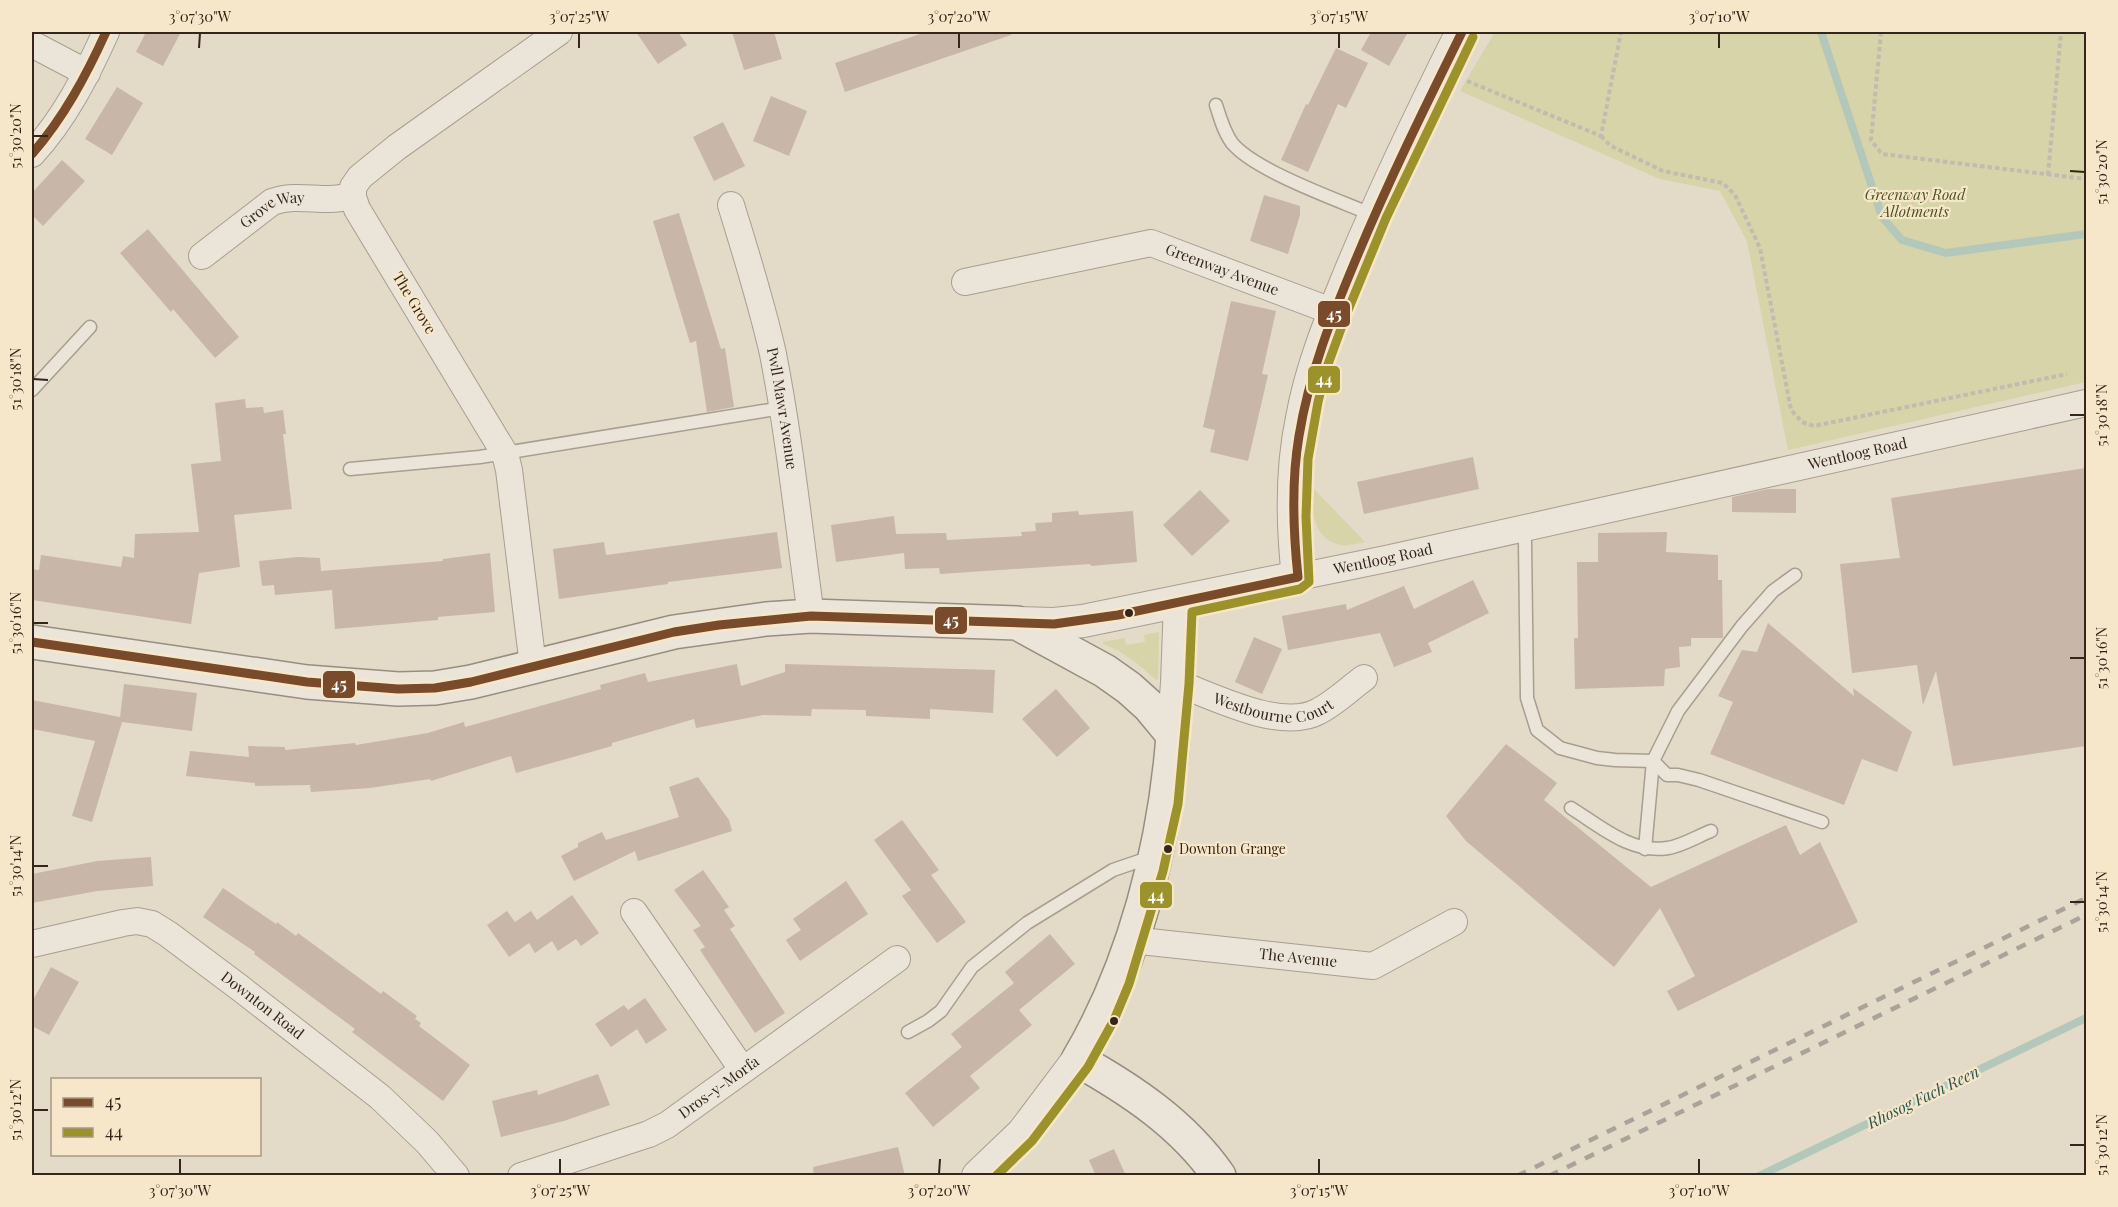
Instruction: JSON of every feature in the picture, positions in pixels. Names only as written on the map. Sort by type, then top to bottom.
[{"type":"main road","name":"Wentloog Road","points":[[32,642],[307,682],[398,689],[435,688],[471,682],[674,632],[742,622],[811,616],[1017,623]]},
{"type":"main road","points":[[1017,623],[1081,657],[1130,688],[1149,706],[1173,735],[1166,802],[1155,856],[1131,940],[1118,981],[1104,1014],[1078,1060],[1161,1114],[1199,1149],[1219,1176]]},
{"type":"street","points":[[32,154],[60,120],[87,73],[106,32]]},
{"type":"street","points":[[353,197],[353,187],[360,177],[407,140],[559,32]]},
{"type":"street","points":[[1298,577],[1293,495],[1297,447],[1310,382],[1334,312],[1373,215],[1462,32]]},
{"type":"street","points":[[32,44],[87,73]]},
{"type":"street","name":"Grove Way","points":[[202,256],[272,202],[299,196],[330,199],[353,197]]},
{"type":"street","name":"The Grove","points":[[353,197],[357,209],[505,454],[509,470],[533,666]]},
{"type":"street","name":"Pwll Mawr Avenue","points":[[731,205],[764,315],[782,408],[811,616]]},
{"type":"street","name":"Greenway Avenue","points":[[965,282],[1151,243],[1334,312]]},
{"type":"street","name":"Wentloog Road","points":[[1017,623],[1054,624],[1083,621],[1180,602],[1386,559],[2086,403]]},
{"type":"street","points":[[1173,735],[1180,602]]},
{"type":"street","name":"Westbourne Court","points":[[1177,683],[1269,717],[1295,719],[1318,712],[1364,678]]},
{"type":"street","points":[[634,912],[742,1070]]},
{"type":"street","name":"Downton Road","points":[[32,944],[123,923],[137,921],[152,924],[240,988],[380,1097],[427,1142],[456,1176]]},
{"type":"street","name":"The Avenue","points":[[1131,940],[1373,966],[1454,922]]},
{"type":"street","name":"Dros-y-Morfa","points":[[521,1176],[649,1134],[693,1107],[897,959]]},
{"type":"street","points":[[978,1176],[1023,1133],[1078,1060]]},
{"type":"lane","points":[[1216,105],[1232,143],[1244,155],[1273,172],[1373,215]]},
{"type":"lane","points":[[32,390],[90,327]]},
{"type":"lane","points":[[350,469],[505,454],[782,408]]},
{"type":"lane","points":[[1522,528],[1525,542],[1527,698],[1537,730],[1560,748],[1615,760],[1653,761],[1667,775],[1699,780],[1822,822]]},
{"type":"lane","points":[[1645,849],[1653,761],[1678,711],[1742,626],[1773,591],[1795,575]]},
{"type":"lane","points":[[1571,808],[1625,842],[1645,849],[1669,848],[1711,831]]},
{"type":"lane","points":[[908,1032],[941,1011],[972,968],[1027,923],[1113,870],[1155,856]]},
{"type":"path","points":[[1601,136],[1621,32]]},
{"type":"path","points":[[1881,32],[1871,140],[1882,154],[2086,179]]},
{"type":"path","points":[[2048,175],[2061,32]]},
{"type":"path","points":[[1443,71],[1601,136],[1611,146],[1663,171],[1723,183],[1735,195],[1760,248],[1791,410],[1802,422],[1814,426],[2067,374]]},
{"type":"green space","name":"Greenway Road Allotments","points":[[1495,32],[2086,32],[2086,382],[1788,450],[1747,241],[1720,191],[1660,179],[1460,91]]},
{"type":"green space","points":[[1313,488],[1365,542],[1342,545],[1325,537],[1314,515]]},
{"type":"green space","points":[[1159,632],[1158,679],[1156,680],[1119,651],[1103,644],[1103,642],[1125,638],[1126,645],[1145,642],[1144,635]]},
{"type":"building","points":[[146,32],[181,32],[163,66],[136,52]]},
{"type":"building","points":[[636,32],[678,32],[687,45],[658,64]]},
{"type":"building","points":[[732,32],[774,32],[782,59],[744,70]]},
{"type":"building","points":[[926,32],[1011,32],[1011,35],[845,92],[835,63]]},
{"type":"building","points":[[1371,32],[1408,32],[1389,66],[1361,50]]},
{"type":"building","points":[[1336,48],[1368,63],[1346,108],[1338,104],[1308,172],[1281,160],[1306,104],[1308,105]]},
{"type":"building","points":[[117,87],[143,103],[112,155],[85,139]]},
{"type":"building","points":[[771,96],[807,111],[789,156],[753,141]]},
{"type":"building","points":[[723,122],[745,166],[714,181],[693,137]]},
{"type":"building","points":[[62,160],[85,181],[43,226],[32,215],[32,193]]},
{"type":"building","points":[[1264,195],[1300,206],[1300,215],[1288,254],[1250,241]]},
{"type":"building","points":[[679,213],[721,349],[725,348],[734,407],[707,412],[696,341],[690,343],[653,221]]},
{"type":"building","points":[[148,229],[239,337],[215,358],[120,253]]},
{"type":"building","points":[[1231,301],[1276,311],[1262,374],[1268,375],[1248,461],[1210,452],[1215,430],[1203,427]]},
{"type":"building","points":[[245,399],[246,408],[263,407],[264,413],[283,410],[286,434],[283,434],[292,509],[234,515],[240,567],[199,573],[191,624],[32,600],[32,569],[39,570],[41,555],[121,567],[123,556],[134,558],[135,534],[199,532],[191,464],[221,461],[215,403]]},
{"type":"building","points":[[1473,457],[1479,489],[1364,514],[1357,482]]},
{"type":"building","points":[[2086,468],[2086,746],[1953,766],[1936,671],[1923,705],[1917,665],[1852,673],[1840,564],[1900,558],[1891,498]]},
{"type":"building","points":[[1768,489],[1796,489],[1796,513],[1732,512],[1732,497]]},
{"type":"building","points":[[1200,490],[1230,521],[1192,556],[1163,525]]},
{"type":"building","points":[[1078,511],[1079,515],[1133,511],[1137,562],[940,574],[939,568],[905,569],[904,553],[836,562],[831,525],[894,516],[896,534],[946,533],[947,540],[1022,536],[1021,532],[1036,531],[1035,523],[1052,522],[1052,513]]},
{"type":"building","points":[[777,532],[782,568],[668,582],[668,584],[559,599],[553,549],[604,542],[606,555]]},
{"type":"building","points":[[1667,532],[1666,552],[1718,555],[1718,580],[1722,580],[1723,638],[1691,638],[1691,646],[1679,647],[1680,667],[1665,669],[1664,686],[1575,689],[1574,638],[1578,638],[1577,562],[1598,562],[1598,533]]},
{"type":"building","points":[[490,553],[495,612],[438,617],[438,620],[335,629],[332,590],[275,595],[274,585],[262,586],[259,561],[298,557],[320,558],[321,571],[443,561],[443,559]]},
{"type":"building","points":[[1473,580],[1489,613],[1428,643],[1432,652],[1394,667],[1380,633],[1288,650],[1282,616],[1346,604],[1347,610],[1404,586],[1414,609]]},
{"type":"building","points":[[1768,623],[1854,696],[1853,688],[1912,732],[1897,772],[1862,759],[1844,805],[1710,754],[1733,702],[1718,696],[1742,650],[1757,652]]},
{"type":"building","points":[[1254,637],[1282,649],[1262,694],[1235,682]]},
{"type":"building","points":[[737,664],[741,686],[785,672],[785,664],[995,670],[993,713],[930,709],[930,719],[866,716],[866,710],[812,709],[811,716],[763,715],[696,728],[694,719],[612,743],[612,746],[516,773],[511,756],[431,781],[430,779],[370,788],[311,792],[310,785],[255,786],[255,783],[186,776],[190,751],[249,757],[248,746],[285,747],[285,750],[355,743],[356,745],[428,733],[464,722],[465,727],[601,689],[600,685],[645,673],[648,682]]},
{"type":"building","points":[[124,684],[197,693],[192,731],[122,722],[92,822],[72,816],[95,741],[32,729],[32,700],[120,717]]},
{"type":"building","points":[[1056,689],[1090,728],[1057,757],[1022,719]]},
{"type":"building","points":[[1506,744],[1557,783],[1544,800],[1651,887],[1786,825],[1800,855],[1820,842],[1858,922],[1678,1011],[1667,991],[1695,976],[1660,908],[1614,967],[1466,841],[1446,816]]},
{"type":"building","points":[[698,777],[729,820],[732,831],[638,861],[635,851],[574,881],[561,856],[578,847],[578,843],[602,832],[606,840],[679,817],[669,787]]},
{"type":"building","points":[[902,820],[939,870],[931,875],[966,922],[937,943],[902,896],[911,890],[874,840]]},
{"type":"building","points":[[151,857],[153,886],[97,891],[32,903],[32,874],[97,861]]},
{"type":"building","points":[[703,870],[729,907],[724,910],[735,926],[730,929],[785,1013],[755,1033],[700,950],[705,947],[693,930],[701,926],[674,890]]},
{"type":"building","points":[[846,881],[868,914],[800,961],[786,940],[801,930],[793,919]]},
{"type":"building","points":[[223,888],[296,936],[298,933],[381,994],[383,991],[417,1016],[415,1019],[421,1023],[419,1026],[470,1065],[443,1101],[352,1032],[355,1029],[254,954],[255,952],[203,917]]},
{"type":"building","points":[[572,895],[599,933],[581,946],[576,939],[558,951],[552,941],[535,953],[529,943],[509,957],[487,925],[507,911],[515,922],[531,911],[537,920]]},
{"type":"building","points":[[1050,934],[1075,964],[1019,1010],[1032,1025],[970,1076],[980,1088],[933,1127],[905,1093],[962,1047],[951,1034],[1014,983],[1005,972]]},
{"type":"building","points":[[51,967],[79,982],[49,1035],[32,1026],[32,1002]]},
{"type":"building","points":[[645,998],[667,1030],[646,1044],[637,1029],[611,1047],[595,1024],[624,1005],[628,1010]]},
{"type":"building","points":[[598,1074],[610,1105],[564,1121],[501,1137],[492,1101],[537,1090],[538,1095]]},
{"type":"building","points":[[898,1147],[905,1176],[814,1176],[813,1167]]},
{"type":"building","points":[[1114,1149],[1126,1176],[1096,1176],[1089,1160]]},
{"type":"waterway","points":[[1821,32],[1882,217],[1902,240],[1946,253],[2086,234]]},
{"type":"waterway","name":"Rhosog Fach Reen","points":[[1759,1176],[2086,1018]]},
{"type":"railway","points":[[1517,1176],[2086,898]]},
{"type":"railway","points":[[1549,1176],[2086,915]]},
{"type":"transit line","name":"45","points":[[32,154],[74,96],[106,32]]},
{"type":"transit line","name":"45","points":[[32,642],[307,682],[398,689],[435,688],[471,682],[674,632],[719,625],[811,616],[1054,624],[1118,615],[1298,577],[1294,524],[1295,471],[1303,413],[1315,368],[1338,302],[1368,230],[1462,32]]},
{"type":"transit line","name":"44","points":[[996,1176],[1032,1141],[1088,1067],[1114,1020],[1129,984],[1163,871],[1178,804],[1189,684],[1192,612],[1300,589],[1309,582],[1306,517],[1308,459],[1327,367],[1386,218],[1473,37]]},
{"type":"place","name":"Downton Grange","points":[[1168,849]]}]
